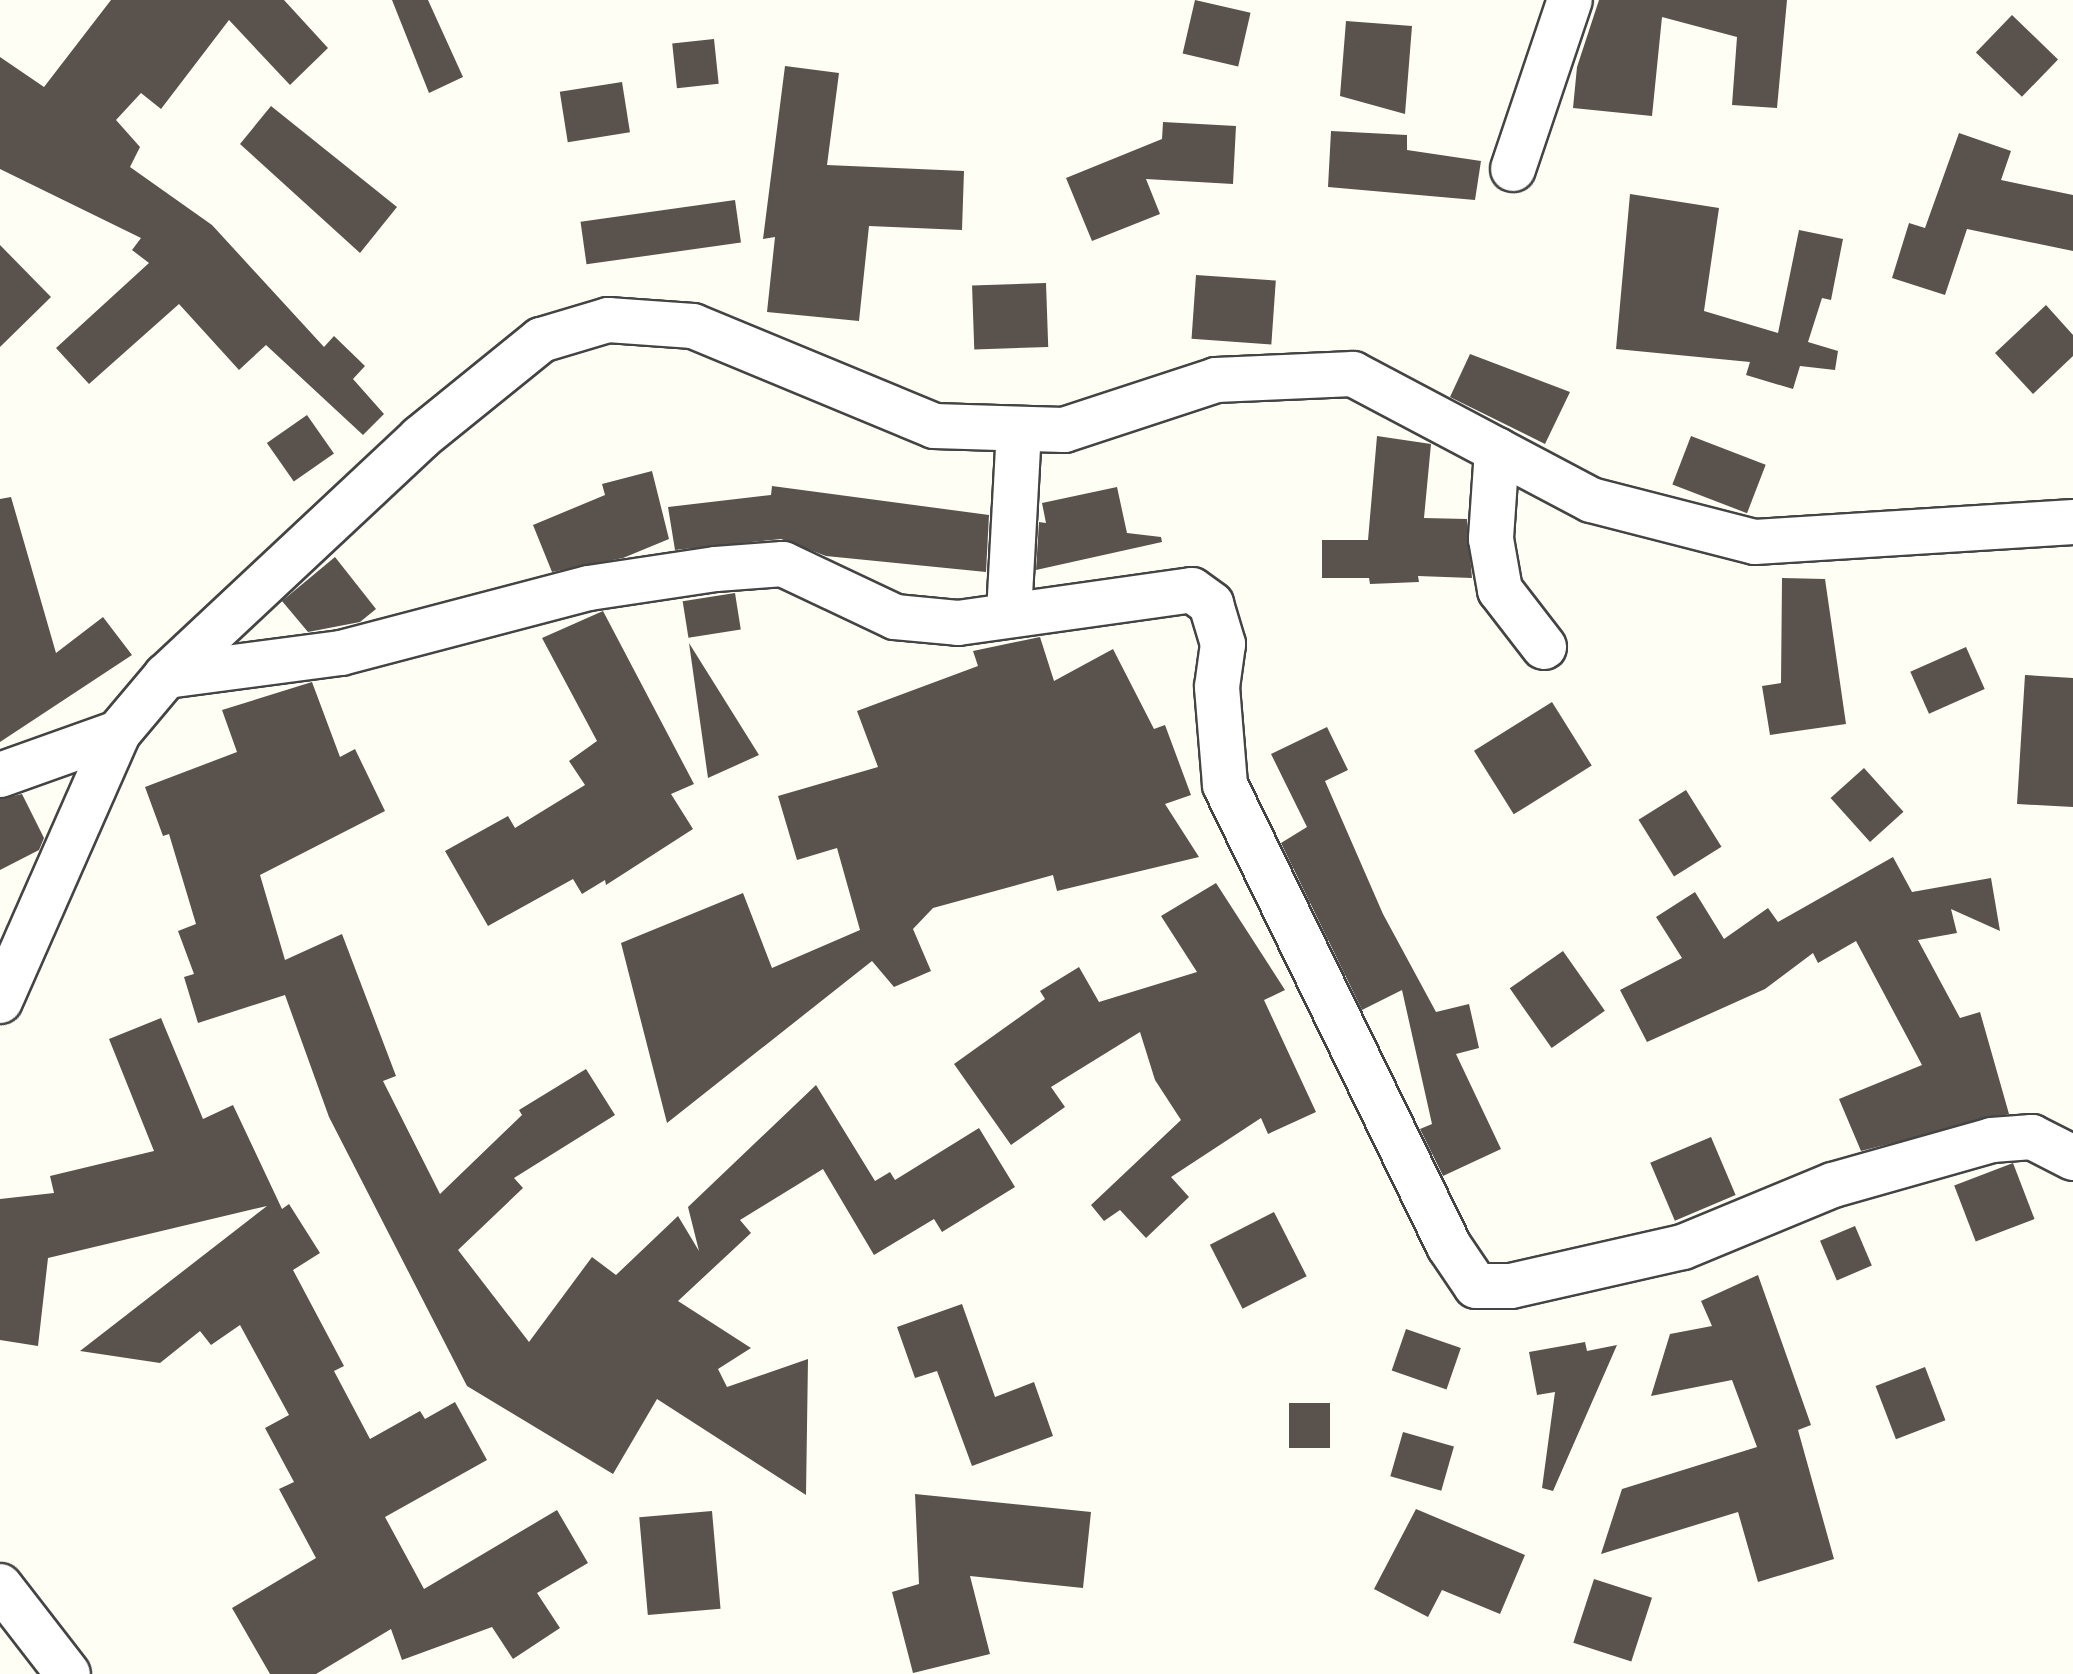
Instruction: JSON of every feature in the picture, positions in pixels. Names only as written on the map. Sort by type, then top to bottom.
[{"type":"street","points":[[1513,169],[1570,0]]},
{"type":"street","points":[[0,1001],[118,733],[166,676],[420,438],[541,340],[608,320],[693,326],[934,426],[1064,430],[1216,380],[1353,374],[1591,500],[1755,542],[2073,522]]},
{"type":"street","points":[[1009,614],[1019,429]]},
{"type":"street","points":[[1497,450],[1491,539],[1500,590],[1544,647]]},
{"type":"street","points":[[166,676],[341,653],[589,588],[716,569],[783,564],[895,617],[958,623],[1169,589],[1192,590],[1211,604],[1223,644],[1217,687],[1225,785],[1449,1246],[1476,1286],[1511,1286],[1683,1247],[1833,1185],[1992,1140],[2032,1137],[2073,1158]]},
{"type":"street","points":[[0,775],[118,733]]},
{"type":"street","points":[[0,1586],[68,1674]]},
{"type":"building","points":[[111,0],[284,0],[328,48],[290,85],[229,20],[161,109],[141,93],[116,120],[140,147],[130,167],[212,225],[324,347],[334,336],[365,366],[353,379],[384,414],[363,435],[266,345],[239,370],[179,304],[89,384],[56,348],[149,263],[132,250],[141,238],[0,169],[0,57],[44,87]]},
{"type":"building","points":[[392,0],[428,0],[463,77],[429,93]]},
{"type":"building","points":[[1195,0],[1251,13],[1238,66],[1183,54]]},
{"type":"building","points":[[1599,0],[1787,0],[1777,108],[1732,105],[1737,37],[1662,17],[1652,116],[1573,108],[1577,67]]},
{"type":"building","points":[[2012,15],[2058,59],[2022,97],[1976,52]]},
{"type":"building","points":[[1346,21],[1412,26],[1405,114],[1340,96]]},
{"type":"building","points":[[714,39],[719,84],[677,88],[672,43]]},
{"type":"building","points":[[785,66],[839,73],[827,165],[964,171],[962,230],[869,226],[859,321],[767,312],[775,237],[763,239]]},
{"type":"building","points":[[622,82],[630,132],[568,142],[560,92]]},
{"type":"building","points":[[271,106],[397,207],[360,253],[240,144]]},
{"type":"building","points":[[1163,122],[1236,126],[1233,184],[1146,179],[1160,214],[1092,241],[1066,178],[1162,139]]},
{"type":"building","points":[[1331,131],[1407,135],[1407,150],[1481,161],[1475,200],[1328,187]]},
{"type":"building","points":[[1959,133],[2011,151],[2001,180],[2073,195],[2073,251],[1967,229],[1945,295],[1892,278],[1909,223],[1925,228]]},
{"type":"building","points":[[1630,194],[1719,208],[1704,311],[1778,333],[1799,230],[1843,239],[1831,300],[1822,298],[1808,342],[1838,351],[1835,370],[1800,366],[1793,389],[1746,375],[1750,362],[1616,349]]},
{"type":"building","points":[[735,200],[741,243],[587,264],[581,222]]},
{"type":"building","points":[[0,245],[51,297],[0,347]]},
{"type":"building","points":[[1196,275],[1276,281],[1271,344],[1192,339]]},
{"type":"building","points":[[1046,283],[1048,347],[974,350],[972,286]]},
{"type":"building","points":[[2046,305],[2073,335],[2073,356],[2033,394],[1995,353]]},
{"type":"building","points":[[1470,354],[1570,392],[1545,444],[1450,397]]},
{"type":"building","points":[[307,415],[334,454],[294,482],[267,443]]},
{"type":"building","points":[[1377,436],[1431,444],[1424,518],[1467,519],[1472,578],[1418,576],[1419,582],[1370,584],[1369,578],[1322,578],[1322,540],[1368,540]]},
{"type":"building","points":[[1691,436],[1766,465],[1747,513],[1672,485]]},
{"type":"building","points":[[652,471],[669,539],[623,558],[552,572],[533,525],[605,495],[602,484]]},
{"type":"building","points":[[772,486],[989,515],[986,572],[826,556],[781,539],[675,550],[668,507],[771,495]]},
{"type":"building","points":[[1117,487],[1127,533],[1161,537],[1162,542],[1036,570],[1039,522],[1046,523],[1042,503]]},
{"type":"building","points":[[11,497],[56,653],[103,617],[132,655],[0,742],[0,499]]},
{"type":"building","points":[[335,557],[376,609],[360,622],[308,632],[282,601]]},
{"type":"building","points":[[1782,578],[1825,579],[1846,724],[1770,735],[1762,686],[1781,683]]},
{"type":"building","points":[[735,593],[741,630],[688,638],[683,601]]},
{"type":"building","points":[[603,611],[694,784],[671,794],[693,829],[606,885],[605,880],[582,894],[573,879],[488,926],[445,851],[508,816],[515,828],[585,785],[569,761],[597,741],[542,638]]},
{"type":"building","points":[[1040,637],[1054,681],[1113,649],[1154,729],[1165,725],[1191,795],[1165,804],[1199,857],[1057,891],[1053,875],[933,908],[913,929],[931,971],[894,987],[872,961],[667,1123],[621,943],[743,893],[772,968],[860,930],[837,848],[797,860],[778,796],[878,767],[857,711],[978,666],[973,651]]},
{"type":"building","points":[[689,643],[759,755],[708,778]]},
{"type":"building","points":[[1966,647],[1985,689],[1929,714],[1910,672]]},
{"type":"building","points":[[2025,675],[2073,678],[2073,807],[2017,804]]},
{"type":"building","points":[[312,682],[340,757],[355,749],[385,811],[260,875],[285,960],[342,934],[396,1076],[383,1081],[440,1194],[522,1115],[519,1110],[586,1069],[615,1115],[514,1178],[523,1188],[458,1250],[529,1342],[592,1257],[616,1275],[678,1216],[699,1251],[688,1207],[816,1085],[875,1181],[890,1172],[895,1180],[979,1128],[1015,1187],[942,1232],[934,1219],[874,1255],[823,1169],[740,1220],[751,1233],[678,1301],[751,1348],[718,1369],[727,1387],[808,1359],[806,1495],[657,1399],[613,1474],[467,1386],[329,1117],[285,995],[198,1023],[184,977],[194,974],[178,931],[196,924],[169,834],[163,836],[145,787],[237,752],[222,710]]},
{"type":"building","points":[[1552,702],[1592,766],[1514,814],[1474,751]]},
{"type":"building","points":[[1327,727],[1348,770],[1325,781],[1383,914],[1436,1012],[1469,1004],[1479,1048],[1456,1054],[1501,1149],[1443,1176],[1420,1129],[1432,1124],[1402,990],[1362,1010],[1281,843],[1307,827],[1271,754]]},
{"type":"building","points":[[1864,768],[1903,812],[1870,842],[1831,798]]},
{"type":"building","points":[[1686,790],[1722,847],[1674,876],[1639,820]]},
{"type":"building","points":[[22,794],[44,838],[39,850],[0,870],[0,799]]},
{"type":"building","points":[[1893,857],[1912,892],[1991,878],[2000,931],[1951,909],[1957,933],[1918,940],[1960,1018],[1980,1012],[2009,1114],[1861,1151],[1839,1099],[1922,1065],[1856,941],[1818,963],[1813,953],[1765,989],[1647,1042],[1620,990],[1682,958],[1656,917],[1695,892],[1724,939],[1768,908],[1778,922]]},
{"type":"building","points":[[1216,883],[1285,990],[1264,1000],[1316,1112],[1268,1134],[1261,1118],[1171,1177],[1189,1197],[1146,1238],[1120,1210],[1104,1221],[1091,1205],[1181,1120],[1155,1080],[1140,1032],[1051,1087],[1065,1107],[1011,1145],[954,1064],[1045,999],[1040,991],[1079,967],[1099,1002],[1197,972],[1161,916]]},
{"type":"building","points":[[1563,951],[1605,1011],[1552,1048],[1510,988]]},
{"type":"building","points":[[161,1018],[203,1119],[233,1105],[282,1209],[289,1204],[320,1253],[293,1270],[344,1366],[334,1371],[370,1439],[420,1411],[425,1419],[455,1402],[487,1460],[385,1517],[424,1589],[557,1510],[588,1563],[537,1593],[560,1628],[513,1659],[492,1627],[402,1660],[391,1629],[316,1674],[270,1674],[232,1608],[316,1558],[279,1489],[294,1482],[265,1428],[289,1415],[240,1325],[211,1345],[200,1331],[160,1363],[80,1351],[267,1206],[48,1258],[38,1346],[0,1340],[0,1199],[54,1193],[50,1176],[154,1151],[109,1039]]},
{"type":"building","points":[[1711,1137],[1736,1195],[1675,1221],[1650,1163]]},
{"type":"building","points":[[2013,1163],[2035,1219],[1976,1242],[1954,1186]]},
{"type":"building","points":[[1274,1212],[1307,1276],[1243,1309],[1210,1245]]},
{"type":"building","points":[[1855,1226],[1872,1266],[1837,1280],[1820,1241]]},
{"type":"building","points":[[1758,1275],[1811,1425],[1798,1430],[1834,1559],[1758,1582],[1738,1512],[1601,1554],[1622,1489],[1757,1447],[1732,1380],[1651,1396],[1670,1334],[1712,1326],[1701,1301]]},
{"type":"building","points":[[962,1304],[995,1397],[1034,1382],[1053,1436],[972,1466],[937,1371],[915,1378],[897,1327]]},
{"type":"building","points":[[1406,1329],[1461,1348],[1447,1389],[1392,1371]]},
{"type":"building","points":[[1585,1342],[1587,1351],[1617,1345],[1553,1491],[1542,1488],[1555,1392],[1537,1395],[1529,1352]]},
{"type":"building","points":[[1925,1367],[1945,1420],[1896,1439],[1876,1386]]},
{"type":"building","points":[[1289,1403],[1330,1403],[1330,1448],[1289,1448]]},
{"type":"building","points":[[1403,1432],[1454,1447],[1441,1491],[1390,1476]]},
{"type":"building","points":[[915,1494],[1091,1512],[1083,1588],[970,1576],[990,1654],[913,1673],[892,1592],[919,1584]]},
{"type":"building","points":[[1416,1509],[1525,1555],[1500,1614],[1442,1590],[1428,1617],[1374,1589]]},
{"type":"building","points":[[712,1511],[721,1609],[648,1615],[639,1517]]},
{"type":"building","points":[[1594,1579],[1652,1598],[1631,1662],[1573,1643]]}]
